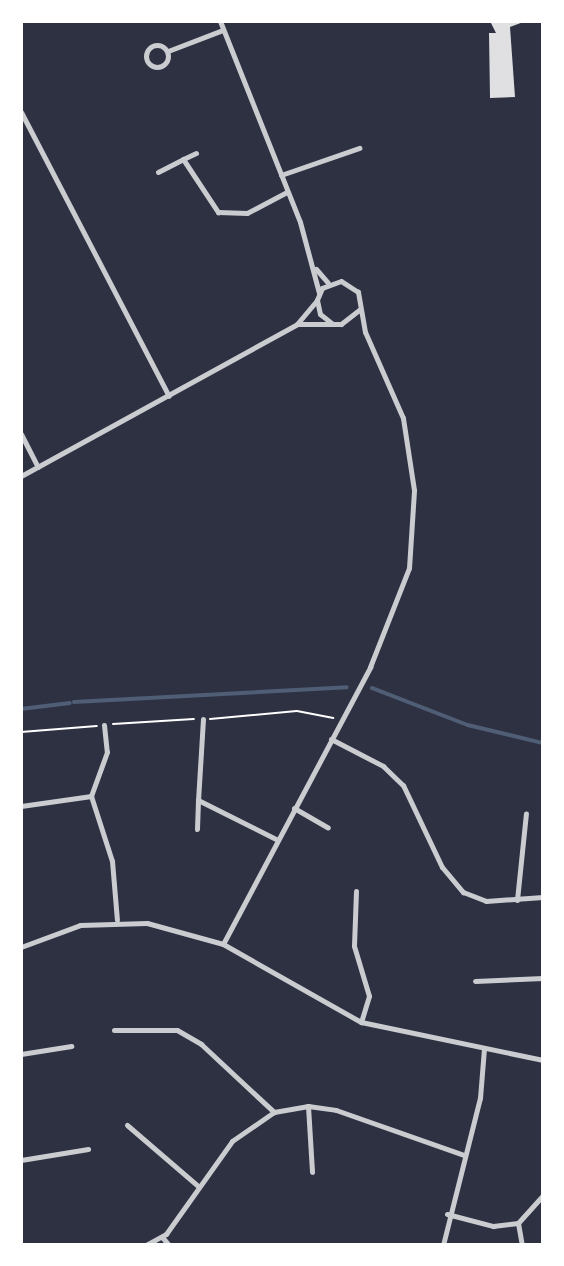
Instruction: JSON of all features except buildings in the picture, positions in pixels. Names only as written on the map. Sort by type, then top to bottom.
[{"type":"street","points":[[21,476],[296,324],[317,300],[319,293],[316,269],[220,21]]},
{"type":"street","points":[[168,51],[162,66],[147,60],[155,45],[168,51],[223,30]]},
{"type":"street","points":[[21,113],[169,396]]},
{"type":"street","points":[[281,175],[359,148]]},
{"type":"street","points":[[158,172],[196,153]]},
{"type":"street","points":[[183,159],[218,212],[247,212],[287,192]]},
{"type":"street","points":[[316,269],[328,283]]},
{"type":"street","points":[[223,944],[395,615],[413,539],[404,423],[365,332],[360,306],[349,283],[328,283],[319,293]]},
{"type":"street","points":[[317,300],[320,314],[333,324]]},
{"type":"street","points":[[351,321],[360,306]]},
{"type":"street","points":[[296,324],[351,321],[365,332]]},
{"type":"street","points":[[21,434],[38,467]]},
{"type":"street","points":[[197,829],[203,719]]},
{"type":"street","points":[[104,725],[107,752],[91,796],[112,861],[117,920]]},
{"type":"street","points":[[331,740],[383,766],[402,785],[442,867],[463,892],[486,901],[543,897]]},
{"type":"street","points":[[21,806],[91,796]]},
{"type":"street","points":[[198,800],[276,839]]},
{"type":"street","points":[[294,808],[328,828]]},
{"type":"street","points":[[517,900],[526,813]]},
{"type":"street","points":[[356,891],[354,946],[369,996],[361,1022]]},
{"type":"street","points":[[21,947],[117,920],[223,944],[361,1022],[543,1060]]},
{"type":"street","points":[[475,981],[543,978]]},
{"type":"street","points":[[114,1030],[177,1030],[201,1044],[275,1112]]},
{"type":"street","points":[[21,1054],[71,1046]]},
{"type":"street","points":[[443,1245],[447,1214],[480,1098],[484,1048]]},
{"type":"street","points":[[146,1245],[162,1237],[232,1142],[275,1112],[308,1106],[464,1155]]},
{"type":"street","points":[[308,1106],[312,1172]]},
{"type":"street","points":[[127,1125],[199,1186]]},
{"type":"street","points":[[21,1160],[88,1149]]},
{"type":"street","points":[[447,1214],[494,1226],[518,1223],[543,1195]]},
{"type":"street","points":[[518,1223],[522,1245]]},
{"type":"street","points":[[162,1237],[169,1245]]},
{"type":"path","points":[[21,732],[297,711],[342,719]]},
{"type":"waterway","points":[[74,702],[347,687]]},
{"type":"waterway","points":[[372,688],[468,725],[543,743]]},
{"type":"waterway","points":[[21,709],[70,703]]}]
